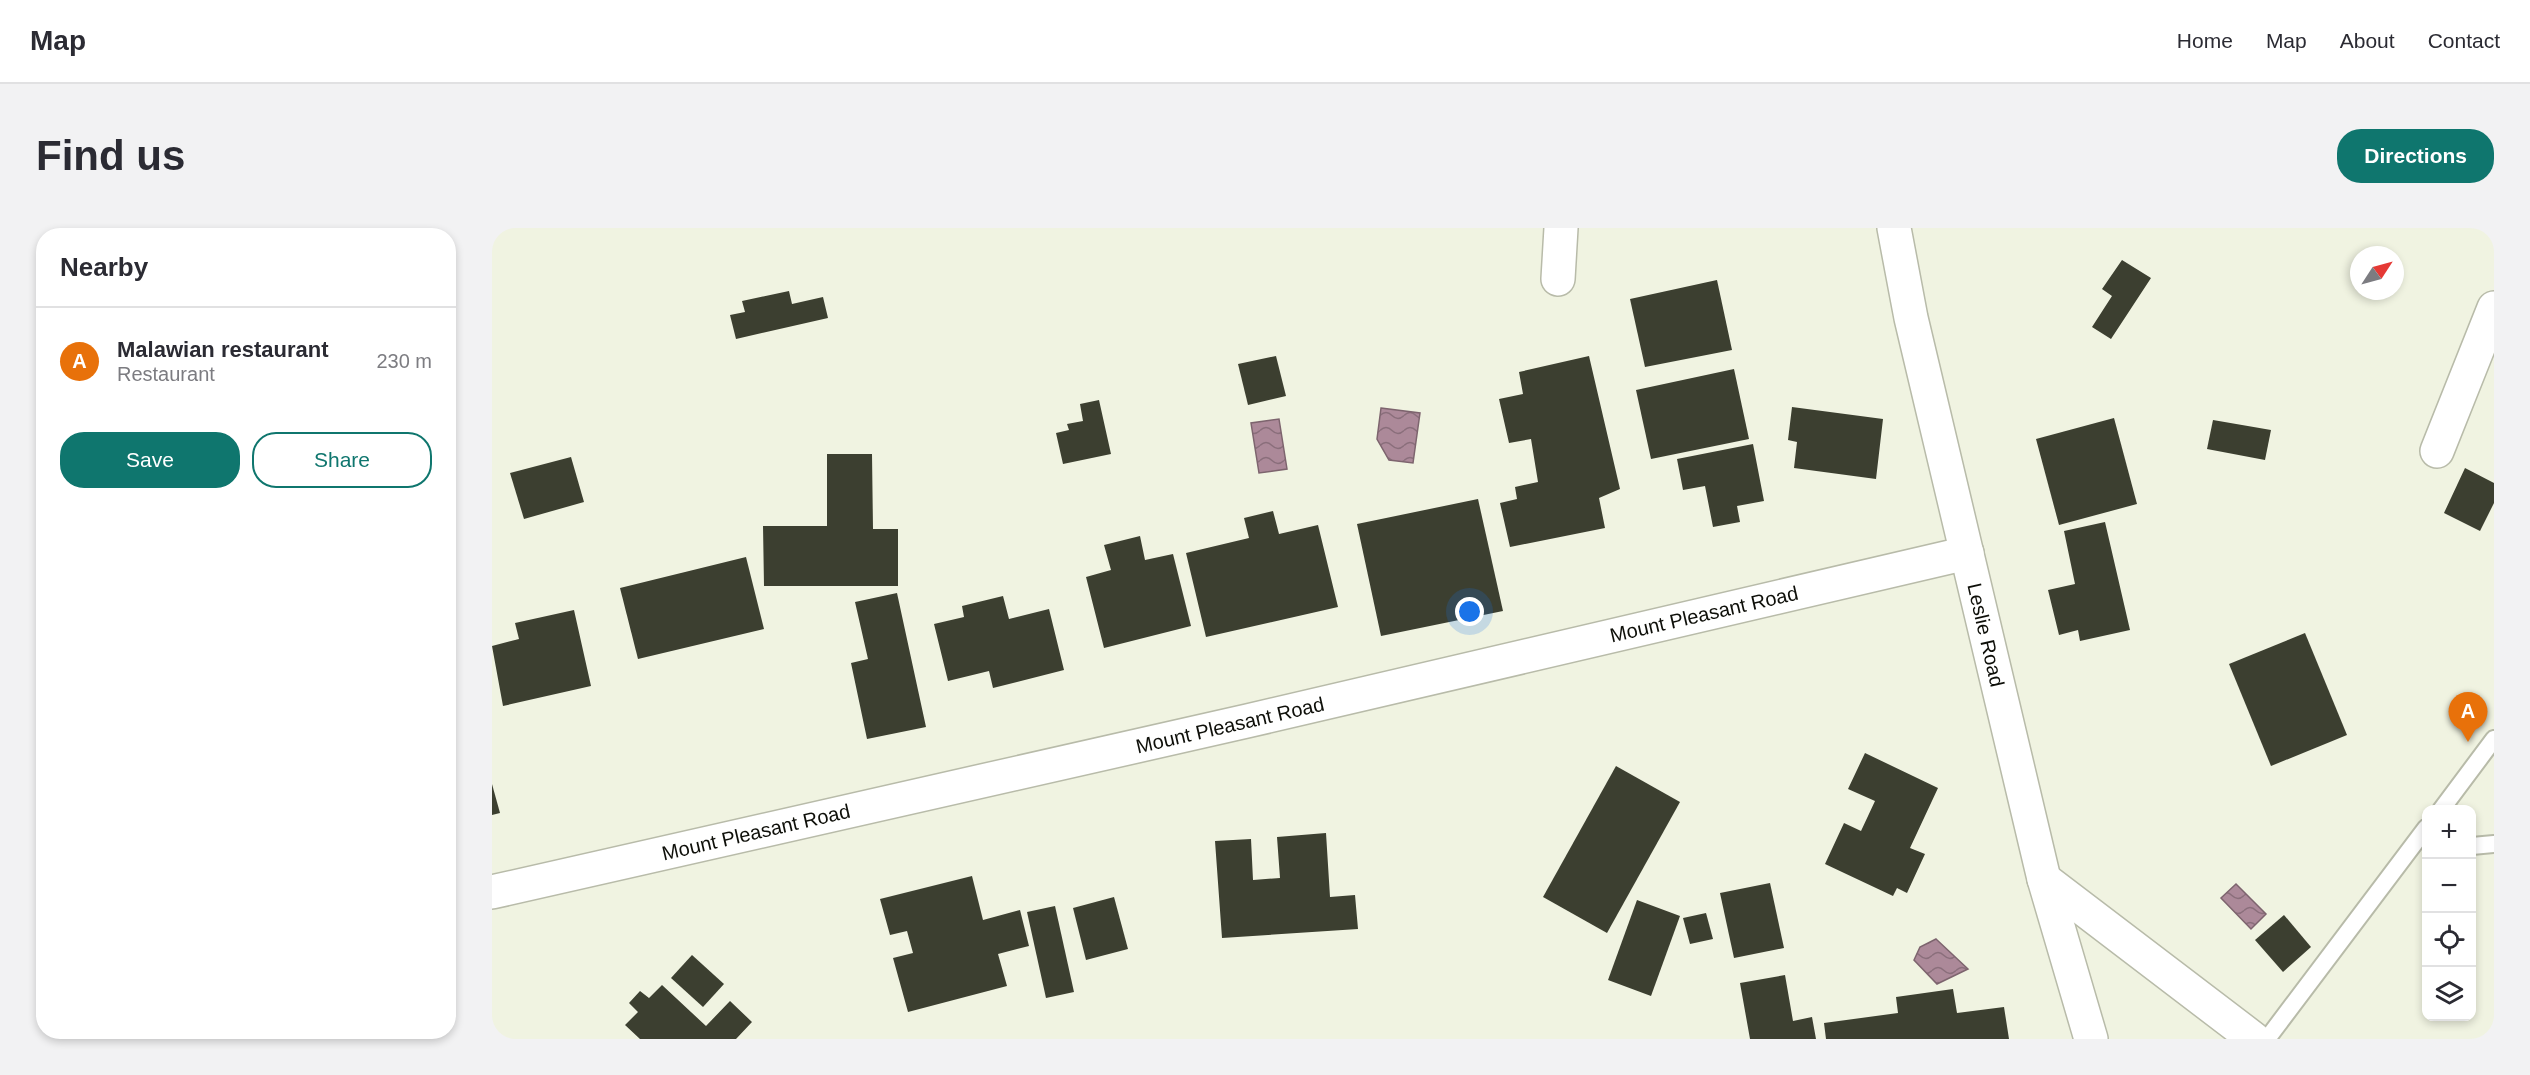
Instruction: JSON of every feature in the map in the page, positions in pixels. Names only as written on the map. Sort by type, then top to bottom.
[{"type":"street","points":[[1558,279],[1561,228]]},
{"type":"street","name":"Leslie Road","points":[[1894,228],[1911,318],[2044,879],[2091,1039]]},
{"type":"street","points":[[2437,451],[2494,308]]},
{"type":"street","name":"Mount Pleasant Road","points":[[492,892],[1236,724],[1968,553]]},
{"type":"street","points":[[2044,879],[2254,1039]]},
{"type":"lane","points":[[2444,805],[2494,739]]},
{"type":"lane","points":[[2267,1039],[2422,835]]},
{"type":"lane","points":[[2476,846],[2494,844]]},
{"type":"lane","points":[[2408,853],[2422,852]]},
{"type":"water","points":[[1381,408],[1420,413],[1413,463],[1389,460],[1377,439]]},
{"type":"water","points":[[1279,419],[1287,469],[1259,473],[1251,423]]},
{"type":"water","points":[[2236,884],[2266,914],[2251,929],[2221,898]]},
{"type":"water","points":[[1936,939],[1968,969],[1937,984],[1914,960],[1920,947]]},
{"type":"building","points":[[2122,260],[2151,278],[2111,339],[2092,327],[2112,296],[2102,289]]},
{"type":"building","points":[[1717,280],[1732,350],[1645,367],[1630,299]]},
{"type":"building","points":[[789,291],[792,304],[823,297],[828,318],[736,339],[730,315],[745,312],[742,301]]},
{"type":"building","points":[[1276,356],[1286,396],[1248,405],[1238,364]]},
{"type":"building","points":[[1589,356],[1620,489],[1599,498],[1605,528],[1510,547],[1500,503],[1517,499],[1515,487],[1538,482],[1531,439],[1509,443],[1499,399],[1523,394],[1519,372]]},
{"type":"building","points":[[1734,369],[1749,439],[1651,459],[1636,390]]},
{"type":"building","points":[[1099,400],[1111,454],[1063,464],[1056,433],[1069,430],[1067,424],[1083,421],[1080,404]]},
{"type":"building","points":[[1792,407],[1883,419],[1876,479],[1794,468],[1797,442],[1788,440]]},
{"type":"building","points":[[2114,418],[2137,504],[2059,525],[2036,439]]},
{"type":"building","points":[[2213,420],[2271,430],[2265,460],[2207,449]]},
{"type":"building","points":[[1753,444],[1764,501],[1737,506],[1740,522],[1713,527],[1705,486],[1683,490],[1677,459]]},
{"type":"building","points":[[827,454],[872,454],[873,529],[898,529],[898,586],[764,586],[763,526],[827,526]]},
{"type":"building","points":[[571,457],[584,502],[524,519],[510,473]]},
{"type":"building","points":[[2465,468],[2494,483],[2494,503],[2480,531],[2444,513]]},
{"type":"building","points":[[1478,499],[1503,611],[1381,636],[1357,524]]},
{"type":"building","points":[[1273,511],[1279,534],[1318,525],[1338,607],[1206,637],[1186,553],[1249,538],[1244,518]]},
{"type":"building","points":[[2105,522],[2130,630],[2080,641],[2078,630],[2059,635],[2048,590],[2075,584],[2064,531]]},
{"type":"building","points":[[1140,536],[1145,560],[1173,554],[1191,626],[1104,648],[1086,577],[1111,570],[1104,545]]},
{"type":"building","points":[[746,557],[764,629],[638,659],[620,588]]},
{"type":"building","points":[[897,593],[926,727],[867,739],[851,663],[868,659],[855,602]]},
{"type":"building","points":[[1003,596],[1009,619],[1049,609],[1064,670],[993,688],[989,671],[948,681],[934,624],[964,617],[962,606]]},
{"type":"building","points":[[574,610],[591,686],[503,706],[492,646],[519,639],[515,623]]},
{"type":"building","points":[[2305,633],[2347,735],[2271,766],[2229,664]]},
{"type":"building","points":[[1865,753],[1938,788],[1910,848],[1925,854],[1907,893],[1897,888],[1893,896],[1825,864],[1844,823],[1861,831],[1875,801],[1848,789]]},
{"type":"building","points":[[1616,766],[1680,802],[1607,933],[1543,897]]},
{"type":"building","points":[[492,784],[500,813],[492,815]]},
{"type":"building","points":[[1326,833],[1330,897],[1355,895],[1358,929],[1222,938],[1215,841],[1251,839],[1253,880],[1280,878],[1277,837]]},
{"type":"building","points":[[972,876],[983,920],[1020,910],[1029,946],[998,954],[1007,986],[908,1012],[893,958],[913,953],[907,931],[890,935],[880,899]]},
{"type":"building","points":[[1770,883],[1784,948],[1734,958],[1720,893]]},
{"type":"building","points":[[1114,897],[1128,949],[1086,960],[1073,908]]},
{"type":"building","points":[[1637,900],[1680,916],[1651,996],[1608,980]]},
{"type":"building","points":[[1055,906],[1074,992],[1046,998],[1027,912]]},
{"type":"building","points":[[1706,913],[1713,939],[1690,944],[1683,918]]},
{"type":"building","points":[[2284,915],[2311,947],[2283,972],[2255,940]]},
{"type":"building","points":[[692,955],[724,984],[703,1007],[671,978]]},
{"type":"building","points":[[1785,975],[1793,1021],[1812,1017],[1816,1039],[1750,1039],[1740,983]]},
{"type":"building","points":[[662,985],[706,1026],[730,1001],[752,1022],[736,1039],[640,1039],[625,1025],[638,1012],[629,1003],[640,991],[649,998]]},
{"type":"building","points":[[1953,989],[1957,1013],[2004,1007],[2009,1039],[1826,1039],[1824,1023],[1898,1013],[1896,997]]},
{"type":"place","name":"Malawian restaurant","points":[[2468,742]]}]
